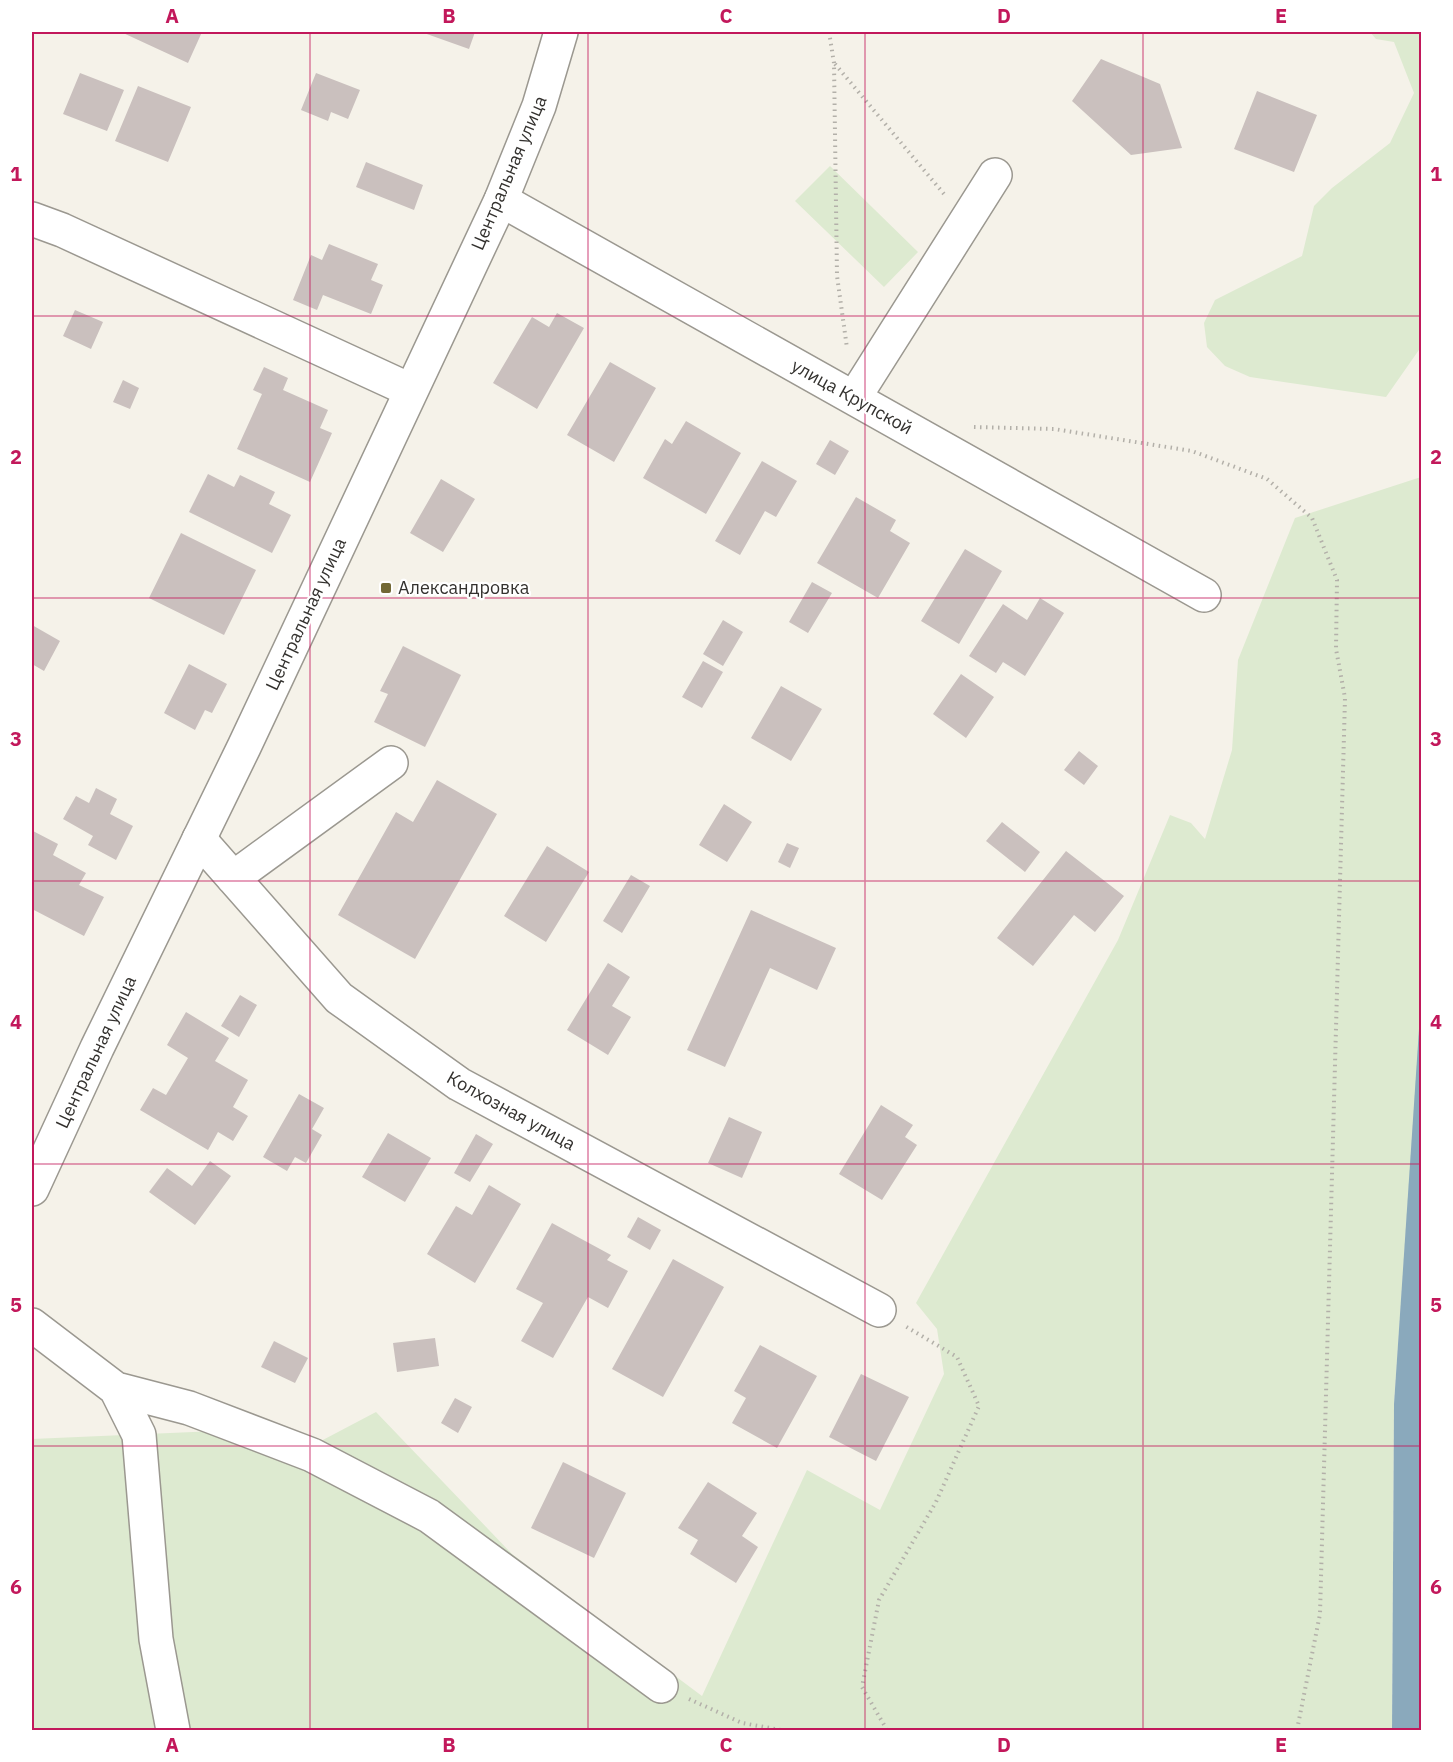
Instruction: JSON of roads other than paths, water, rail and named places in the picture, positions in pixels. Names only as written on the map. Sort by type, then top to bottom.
[{"type":"street","name":"Центральная улица","points":[[32,1189],[501,200],[539,106],[561,32]]},
{"type":"street","points":[[854,398],[995,175]]},
{"type":"street","name":"улица Крупской","points":[[501,200],[1204,595]]},
{"type":"street","points":[[32,219],[62,230],[410,390]]},
{"type":"street","points":[[233,878],[391,764]]},
{"type":"street","name":"Колхозная улица","points":[[199,839],[339,998],[459,1084],[879,1310]]},
{"type":"street","points":[[32,1325],[116,1389],[189,1408],[312,1455],[429,1516],[661,1686]]},
{"type":"street","points":[[116,1389],[139,1435],[156,1639],[173,1731]]},
{"type":"water","points":[[1421,999],[1422,1730],[1392,1730],[1394,1404]]},
{"type":"place","name":"Александровка","points":[[386,588]]}]
